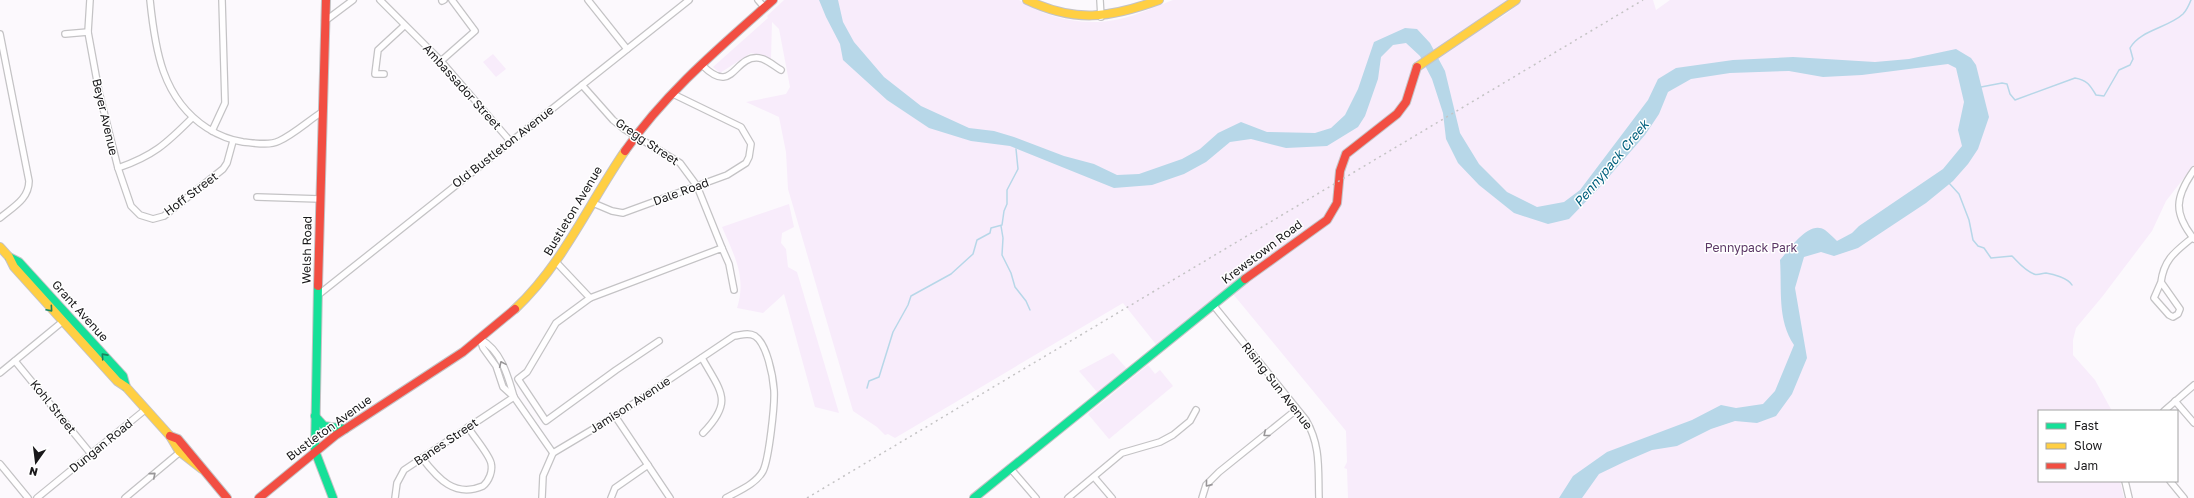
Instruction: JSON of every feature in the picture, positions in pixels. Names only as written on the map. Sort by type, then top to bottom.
[{"type":"main road","name":"Welsh Road","points":[[326,0],[324,21],[315,451],[333,498]]},
{"type":"main road","name":"Bustleton Avenue","points":[[259,498],[315,451],[345,429],[480,340],[527,298],[557,263],[578,232],[616,164],[635,137],[673,94],[702,65],[773,0]]},
{"type":"main road","points":[[1028,0],[1052,11],[1101,17],[1159,0]]},
{"type":"main road","name":"Krewstown Road","points":[[974,498],[1214,306],[1240,283],[1327,220],[1335,211],[1338,201],[1343,160],[1346,154],[1398,114],[1406,102],[1414,73],[1421,63],[1516,0]]},
{"type":"main road","name":"Grant Avenue","points":[[0,247],[14,267],[35,286],[123,376],[126,387]]},
{"type":"main road","name":"Grant Avenue","points":[[35,286],[62,322],[117,381],[126,387],[146,409],[170,436],[173,444],[180,452],[192,464],[202,469]]},
{"type":"main road","points":[[315,415],[317,420],[325,427],[345,429]]},
{"type":"main road","name":"Grant Avenue","points":[[170,436],[178,439],[227,498]]},
{"type":"street","name":"Beyer Avenue","points":[[90,0],[88,32],[98,92],[118,168],[131,206],[140,214],[152,219]]},
{"type":"street","points":[[150,0],[152,21],[164,76],[178,102],[192,118],[212,131],[233,141],[257,143],[279,142],[322,112]]},
{"type":"street","points":[[212,131],[225,103],[222,0]]},
{"type":"street","points":[[324,21],[353,0]]},
{"type":"street","name":"Ambassador Street","points":[[380,0],[404,26],[441,60],[510,141]]},
{"type":"street","points":[[441,60],[475,31],[452,0]]},
{"type":"street","points":[[588,0],[627,49]]},
{"type":"street","name":"Old Bustleton Avenue","points":[[318,295],[689,0]]},
{"type":"street","points":[[758,0],[765,8]]},
{"type":"street","points":[[1100,0],[1101,17]]},
{"type":"street","points":[[384,74],[375,74],[378,50],[404,26]]},
{"type":"street","points":[[65,34],[88,32]]},
{"type":"street","points":[[0,34],[2,60],[29,181],[29,190],[25,197],[0,218]]},
{"type":"street","points":[[702,65],[713,75],[722,77],[732,75],[746,62],[754,58],[765,60],[781,70]]},
{"type":"street","name":"Gregg Street","points":[[582,85],[613,120],[635,137],[669,155],[680,163],[697,186],[729,264],[734,290]]},
{"type":"street","name":"Dale Road","points":[[593,203],[612,211],[623,213],[727,175],[746,164],[751,151],[751,144],[742,127],[673,94]]},
{"type":"street","points":[[118,168],[140,161],[157,151],[192,118]]},
{"type":"street","name":"Hoff Street","points":[[152,219],[164,216],[173,210],[223,169],[227,163],[233,141]]},
{"type":"street","points":[[2161,282],[2180,309],[2178,314],[2173,317],[2169,315],[2154,298],[2161,282],[2166,262],[2193,239],[2178,209],[2181,192],[2194,170]]},
{"type":"street","points":[[257,197],[320,199]]},
{"type":"street","points":[[659,341],[546,421],[518,379],[527,372],[556,323],[590,298],[722,248]]},
{"type":"street","points":[[557,263],[590,298]]},
{"type":"street","name":"Rising Sun Avenue","points":[[1214,306],[1296,410],[1306,420],[1318,445],[1319,498]]},
{"type":"street","points":[[0,373],[62,322]]},
{"type":"street","name":"Jamison Avenue","points":[[552,453],[616,416],[734,336],[748,334],[756,337],[764,348],[774,391],[768,453],[762,472],[746,486],[726,498]]},
{"type":"street","points":[[480,340],[489,344],[500,359],[514,397],[552,453],[543,476],[542,498]]},
{"type":"street","points":[[702,358],[719,388],[723,403],[718,416],[703,432]]},
{"type":"street","name":"Kohl Street","points":[[15,361],[91,454]]},
{"type":"street","points":[[2165,410],[2194,385]]},
{"type":"street","name":"Banes Street","points":[[395,498],[396,483],[404,470],[514,397]]},
{"type":"street","points":[[2175,401],[2194,423]]},
{"type":"street","name":"Dungan Road","points":[[37,498],[146,409]]},
{"type":"street","points":[[1068,498],[1122,453],[1160,442],[1173,435],[1190,421],[1196,410]]},
{"type":"street","points":[[1202,498],[1206,485],[1296,410]]},
{"type":"street","points":[[616,416],[670,498]]},
{"type":"street","points":[[422,458],[446,490],[455,495],[468,495],[477,491],[485,485],[491,472],[491,462],[468,427]]},
{"type":"street","points":[[125,498],[180,452]]},
{"type":"street","points":[[0,464],[28,498]]},
{"type":"street","points":[[611,498],[615,488],[648,465]]},
{"type":"street","points":[[1010,468],[1036,498]]},
{"type":"street","points":[[1094,477],[1112,498]]},
{"type":"street","points":[[2125,482],[2129,498]]},
{"type":"street","points":[[2171,482],[2184,498]]},
{"type":"green space","name":"Pennypack Park","points":[[784,0],[1019,0],[1042,12],[1068,20],[1094,22],[1120,19],[1173,0],[1512,0],[1451,39],[1480,28],[1498,19],[1506,14],[1521,0],[1653,0],[1656,10],[1670,0],[2194,0],[2194,165],[2166,201],[2152,231],[2102,297],[2076,328],[2073,340],[2073,355],[2095,380],[2111,410],[2038,410],[2038,482],[2120,482],[2124,498],[1348,498],[1347,469],[1344,468],[1347,462],[1346,431],[1233,294],[1336,215],[1342,200],[1344,171],[1349,157],[1360,146],[1392,124],[1400,112],[1402,101],[1396,110],[1348,148],[1337,193],[1328,215],[1158,347],[1123,303],[895,438],[888,434],[885,435],[877,427],[853,411],[788,189],[786,152],[779,117],[746,102],[786,94],[790,87],[779,29],[772,22],[771,59],[751,53],[720,73],[713,67],[768,18],[767,16]]},
{"type":"green space","points":[[493,54],[506,69],[496,77],[483,62]]},
{"type":"green space","points":[[789,204],[794,227],[782,233],[781,243],[786,249],[788,267],[797,272],[839,413],[815,407],[784,294],[763,313],[737,308],[740,297],[740,276],[735,257],[722,227]]},
{"type":"green space","points":[[1113,353],[1127,369],[1098,393],[1079,371]]},
{"type":"green space","points":[[1148,365],[1155,374],[1160,370],[1173,386],[1109,439],[1088,414]]},
{"type":"water","name":"Pennypack Creek","points":[[819,0],[838,0],[843,22],[854,42],[884,77],[921,106],[969,128],[994,131],[1014,137],[1064,156],[1094,164],[1117,175],[1139,174],[1182,159],[1200,149],[1218,133],[1241,122],[1267,132],[1315,133],[1331,128],[1345,115],[1358,89],[1374,42],[1405,28],[1417,29],[1430,43],[1445,71],[1460,133],[1479,164],[1507,192],[1537,207],[1564,202],[1580,190],[1648,100],[1658,79],[1676,68],[1733,60],[1793,57],[1875,62],[1909,59],[1956,49],[1971,58],[1976,65],[1989,117],[1978,149],[1968,164],[1953,181],[1926,203],[1858,248],[1834,256],[1821,252],[1804,257],[1795,288],[1807,358],[1792,394],[1776,416],[1757,423],[1735,421],[1711,429],[1677,446],[1652,450],[1599,474],[1582,498],[1559,498],[1573,476],[1607,452],[1692,420],[1721,405],[1736,408],[1763,404],[1775,391],[1794,345],[1785,325],[1781,304],[1780,260],[1794,243],[1806,232],[1819,228],[1825,230],[1837,241],[1852,233],[1859,226],[1943,169],[1962,146],[1958,130],[1964,102],[1956,68],[1948,64],[1862,75],[1823,77],[1789,71],[1730,73],[1691,79],[1668,92],[1659,114],[1645,135],[1599,188],[1569,219],[1548,224],[1514,213],[1479,185],[1458,163],[1446,139],[1443,113],[1432,79],[1420,56],[1406,43],[1393,45],[1381,57],[1378,79],[1365,116],[1358,127],[1327,146],[1286,148],[1251,139],[1230,142],[1206,162],[1184,174],[1152,185],[1114,188],[1010,146],[971,141],[929,128],[887,100],[843,60],[840,44]]},
{"type":"waterway","points":[[1981,87],[2002,83],[2007,84],[2010,94],[2015,100],[2075,78],[2088,84],[2096,95],[2104,96],[2119,70],[2130,65],[2133,59],[2130,48],[2135,42],[2147,33],[2177,19],[2186,11],[2191,0]]},
{"type":"waterway","points":[[867,388],[869,381],[879,377],[893,332],[908,305],[911,296],[951,274],[973,254],[977,240],[990,233],[991,228],[1002,225],[1004,211],[1007,204],[1007,190],[1018,169],[1016,149]]},
{"type":"waterway","points":[[1949,183],[1959,194],[1969,220],[1973,240],[1978,246],[1984,248],[1991,258],[2012,256],[2027,270],[2036,275],[2046,273],[2056,275],[2064,278],[2072,285]]},
{"type":"waterway","points":[[1001,226],[1003,238],[1002,255],[1011,273],[1015,287],[1026,301],[1030,310]]},
{"type":"railway","points":[[807,498],[1643,0]]},
{"type":"traffic: fast","points":[[9,257],[19,262],[123,376],[126,387]]},
{"type":"traffic: fast","points":[[974,498],[1245,279]]},
{"type":"traffic: fast","points":[[318,286],[315,451],[333,498]]},
{"type":"traffic: fast","points":[[315,416],[324,426],[345,429]]},
{"type":"traffic: slow","points":[[1027,0],[1044,7],[1077,15],[1108,14],[1124,11],[1159,0]]},
{"type":"traffic: slow","points":[[1417,67],[1516,0]]},
{"type":"traffic: slow","points":[[515,309],[532,292],[561,253],[625,151]]},
{"type":"traffic: slow","points":[[0,247],[9,257],[14,267],[117,381],[126,387],[170,436],[179,451],[202,469]]},
{"type":"traffic: jam","points":[[318,286],[326,0]]},
{"type":"traffic: jam","points":[[625,151],[675,90],[713,53],[773,0]]},
{"type":"traffic: jam","points":[[1245,279],[1327,220],[1337,203],[1340,171],[1346,154],[1397,114],[1406,102],[1417,67]]},
{"type":"traffic: jam","points":[[259,498],[336,435],[463,352],[515,309]]},
{"type":"traffic: jam","points":[[170,436],[178,439],[227,498]]}]
